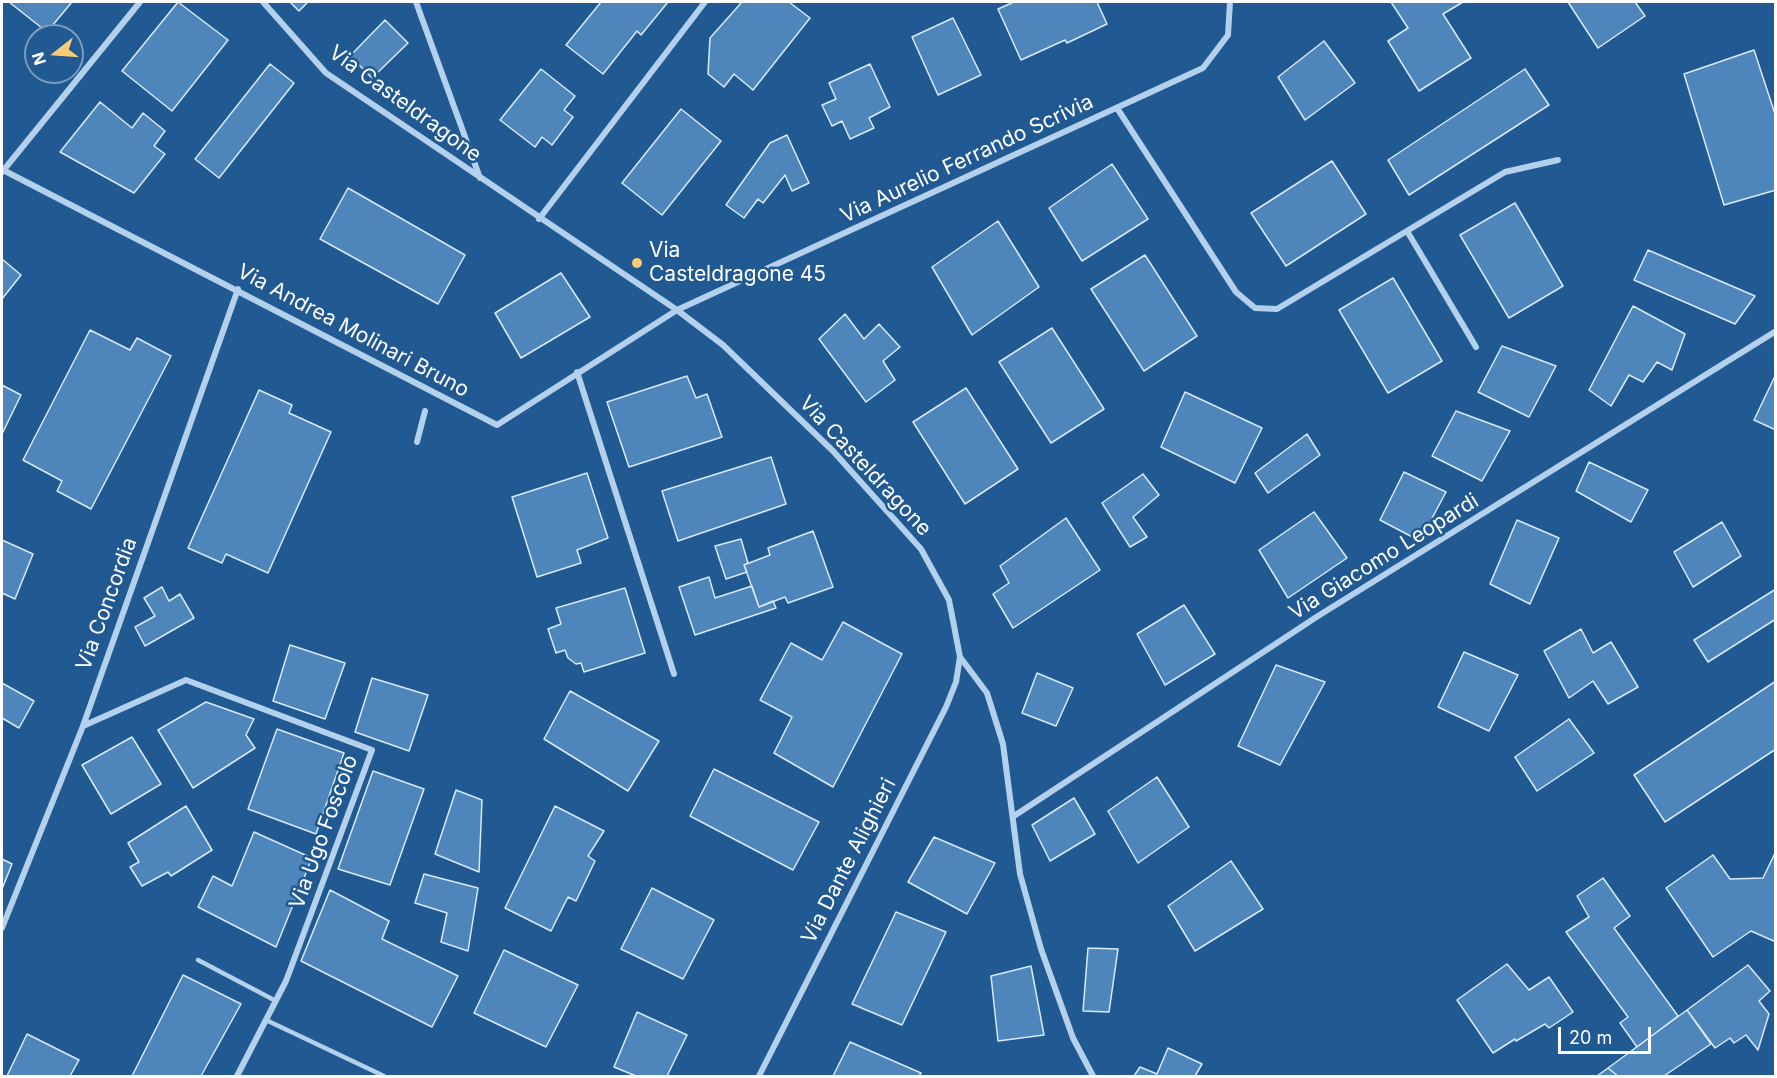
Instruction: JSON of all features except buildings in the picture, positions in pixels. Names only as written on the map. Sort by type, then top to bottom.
[{"type":"street","points":[[2,172],[140,2]]},
{"type":"street","name":"Via Casteldragone","points":[[263,2],[327,73],[539,219],[677,310],[747,366],[833,451],[921,549],[949,600],[960,657],[987,693],[1003,744],[1020,874],[1041,949],[1073,1038],[1093,1077]]},
{"type":"street","name":"Via Casteldragone","points":[[416,2],[480,179]]},
{"type":"street","points":[[539,219],[705,2]]},
{"type":"street","name":"Via Aurelio Ferrando Scrivia","points":[[677,310],[1203,68],[1228,35],[1230,2]]},
{"type":"street","points":[[1117,108],[1236,292],[1255,308],[1277,309],[1504,172],[1558,159]]},
{"type":"street","name":"Via Andrea Molinari Bruno","points":[[2,172],[238,289],[496,425],[677,310]]},
{"type":"street","points":[[1407,231],[1476,346]]},
{"type":"street","name":"Via Concordia","points":[[2,928],[83,726],[88,705],[238,289]]},
{"type":"street","name":"Via Giacomo Leopardi","points":[[1014,816],[1318,616],[1776,331]]},
{"type":"street","points":[[577,372],[674,674]]},
{"type":"street","points":[[417,442],[425,411]]},
{"type":"street","name":"Via Dante Alighieri","points":[[759,1077],[946,707],[956,682],[960,657]]},
{"type":"street","name":"Via Ugo Foscolo","points":[[83,726],[186,680],[372,750],[286,981],[237,1077]]},
{"type":"lane","points":[[198,960],[276,1001]]},
{"type":"lane","points":[[266,1020],[384,1077]]},
{"type":"place","name":"Via Casteldragone 45","points":[[637,263]]}]
